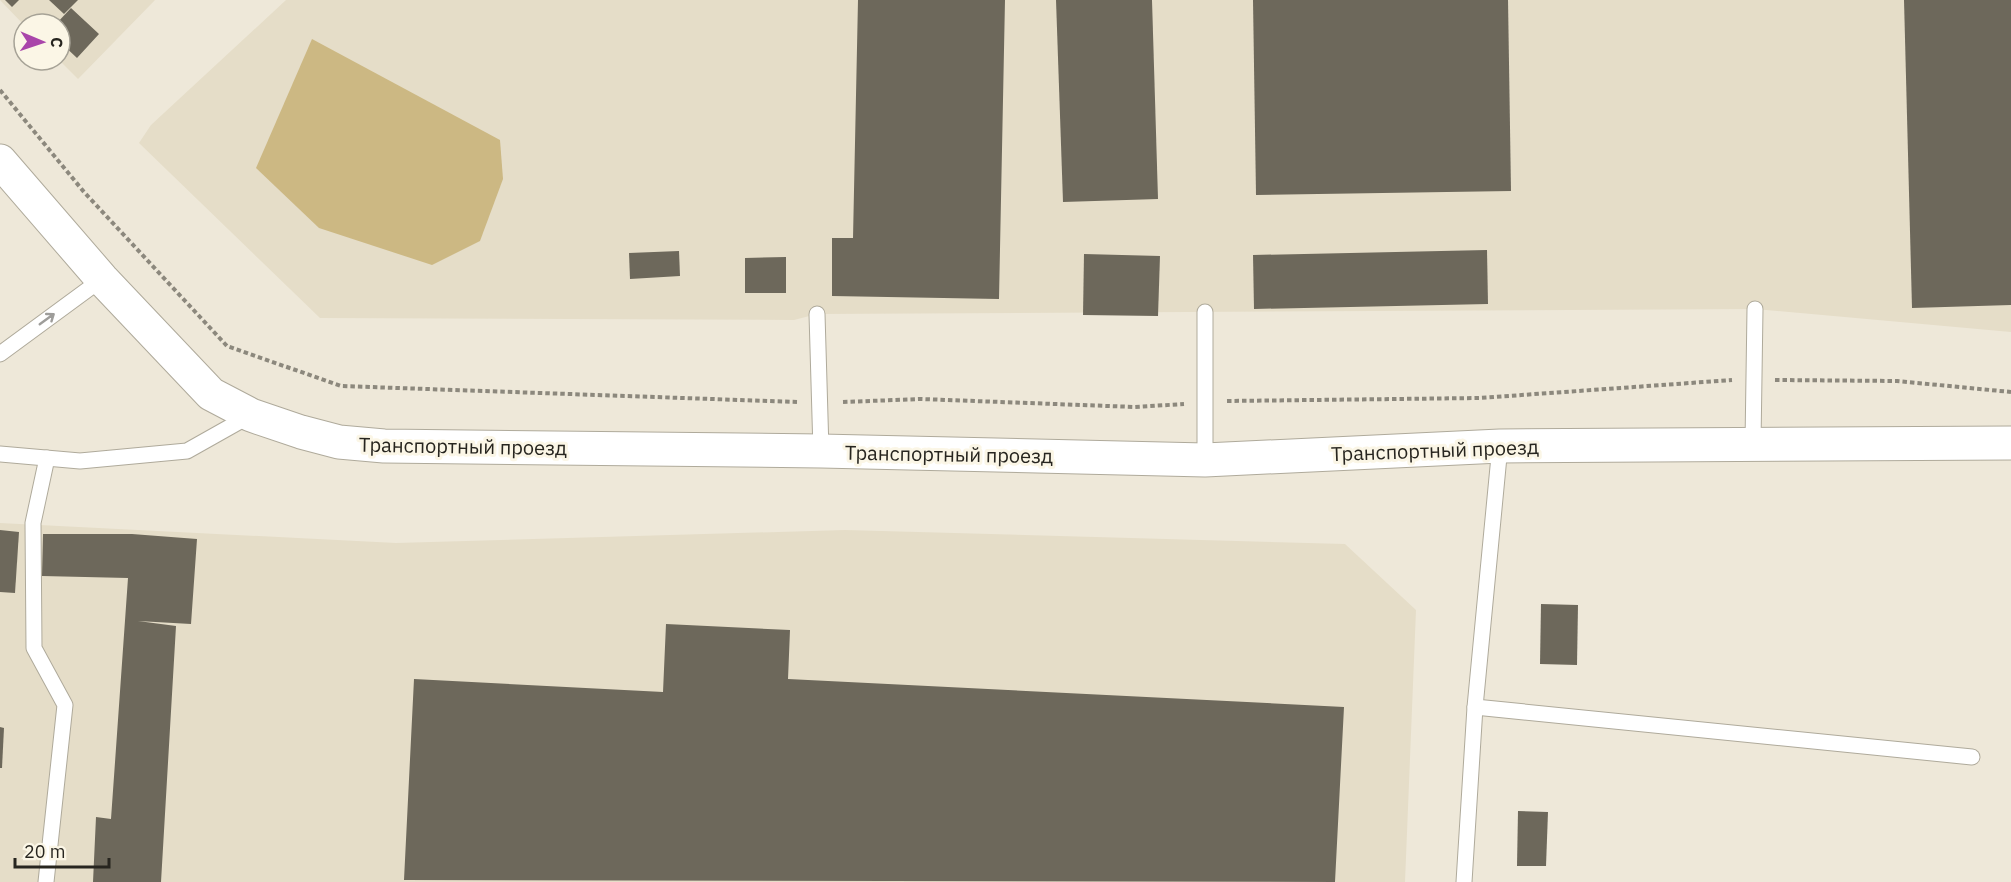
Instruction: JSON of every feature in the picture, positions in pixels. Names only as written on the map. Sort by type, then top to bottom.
[{"type":"main road","name":"Транспортный проезд","points":[[0,161],[102,279],[211,394],[251,415],[339,442],[384,446],[821,451],[1205,460],[1500,446],[2011,443]]},
{"type":"lane","points":[[0,354],[102,279]]},
{"type":"lane","points":[[1753,443],[1755,309]]},
{"type":"lane","points":[[1205,312],[1208,402],[1205,460]]},
{"type":"lane","points":[[817,314],[821,451]]},
{"type":"lane","points":[[0,454],[80,461],[187,451],[251,415]]},
{"type":"lane","points":[[1464,882],[1475,707],[1500,446]]},
{"type":"lane","points":[[45,882],[65,705],[34,648],[33,523],[47,458]]},
{"type":"lane","points":[[1475,707],[1972,758]]},
{"type":"path","points":[[0,90],[84,192],[227,346],[341,386],[738,402],[819,403],[921,399],[1135,407],[1261,398],[1480,398],[1711,381],[1754,380],[1897,381],[2011,392]]},
{"type":"shaded area","points":[[0,0],[155,0],[78,79],[71,72],[72,12],[12,12]]},
{"type":"shaded area","points":[[286,0],[2011,0],[2011,332],[1755,309],[817,314],[794,320],[320,318],[139,143],[151,125]]},
{"type":"shaded area","points":[[312,39],[500,140],[503,179],[480,241],[432,265],[319,228],[256,168]]},
{"type":"shaded area","points":[[0,523],[396,543],[845,530],[1345,544],[1416,610],[1405,882],[0,882]]},
{"type":"building","points":[[5,0],[19,0],[12,7]]},
{"type":"building","points":[[49,0],[78,0],[66,12],[62,12]]},
{"type":"building","points":[[858,0],[1005,0],[999,299],[832,296],[832,238],[853,238]]},
{"type":"building","points":[[1056,0],[1152,0],[1158,199],[1063,202]]},
{"type":"building","points":[[1253,0],[1508,0],[1511,191],[1256,195]]},
{"type":"building","points":[[1904,0],[2011,0],[2011,305],[1912,308]]},
{"type":"building","points":[[71,8],[99,34],[77,58],[72,53],[72,12],[67,12]]},
{"type":"building","points":[[1487,250],[1488,304],[1254,309],[1253,255]]},
{"type":"building","points":[[679,251],[680,276],[630,279],[629,253]]},
{"type":"building","points":[[1084,254],[1160,256],[1158,316],[1083,315]]},
{"type":"building","points":[[786,257],[786,293],[745,293],[745,258]]},
{"type":"building","points":[[0,530],[19,532],[15,593],[0,592]]},
{"type":"building","points":[[43,534],[132,534],[197,539],[191,624],[138,621],[176,626],[161,882],[93,882],[96,817],[111,819],[128,578],[42,576]]},
{"type":"building","points":[[1541,604],[1578,605],[1577,665],[1540,664]]},
{"type":"building","points":[[666,624],[790,630],[788,679],[1344,707],[1335,882],[404,880],[414,679],[663,692]]},
{"type":"building","points":[[0,727],[4,728],[2,768],[0,768]]},
{"type":"building","points":[[1518,811],[1548,812],[1546,866],[1517,866]]}]
